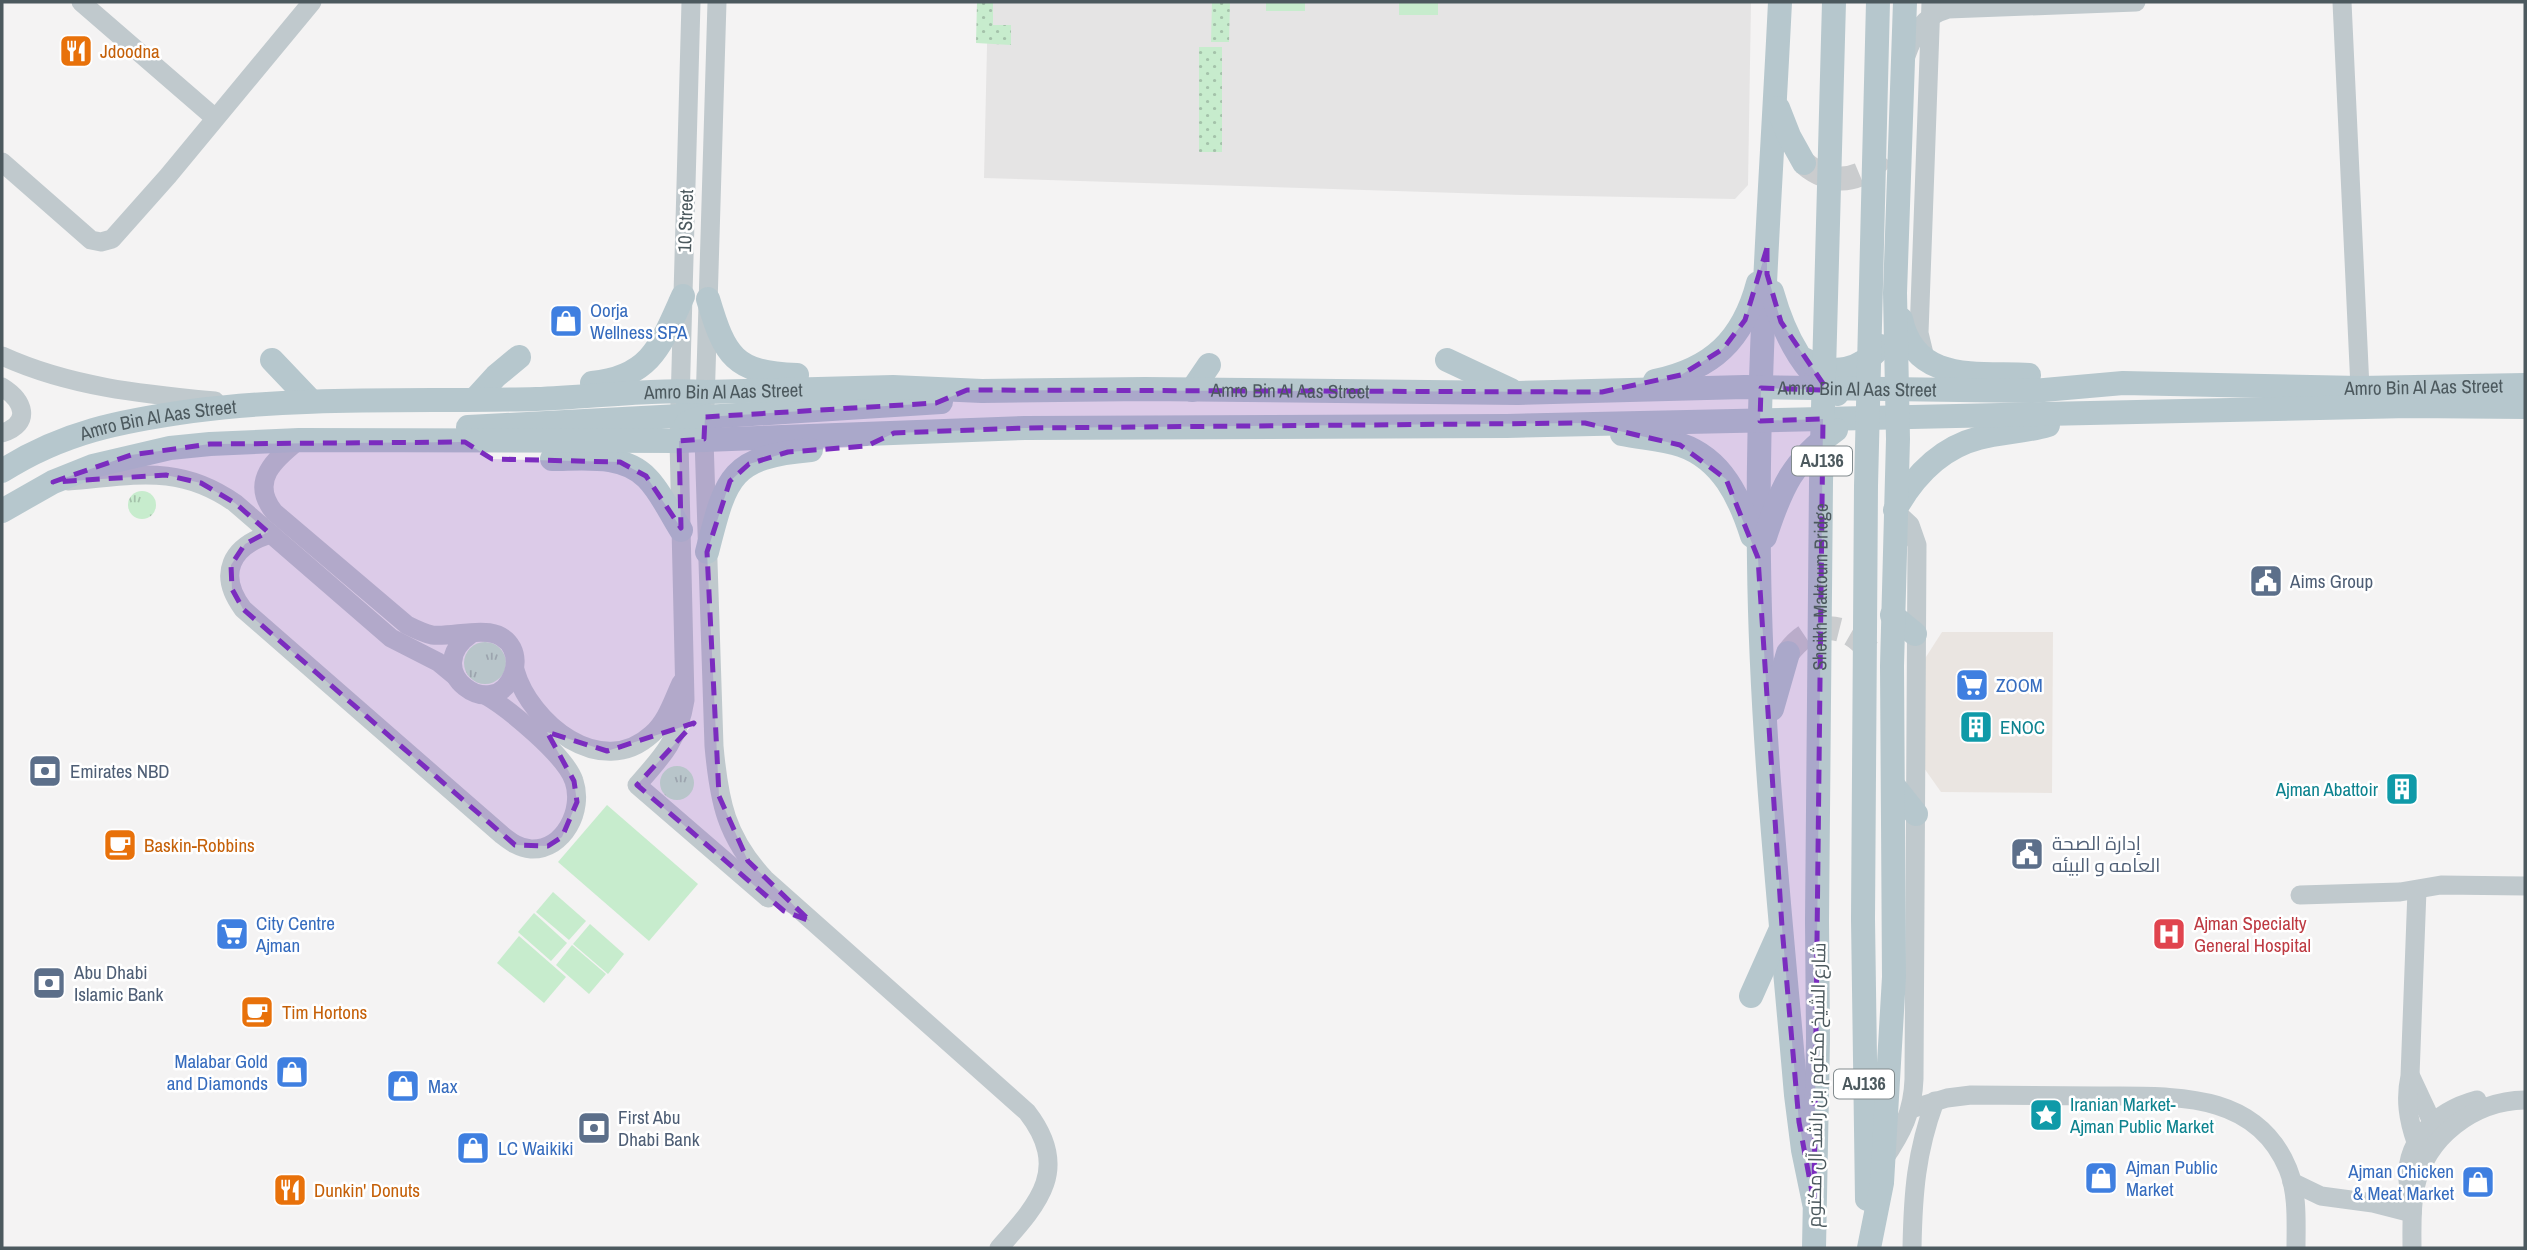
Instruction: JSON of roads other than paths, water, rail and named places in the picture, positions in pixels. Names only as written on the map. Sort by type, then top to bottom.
[{"type":"main road","points":[[1780,2],[1767,274],[1757,399],[1758,558],[1767,746],[1782,927],[1799,1122],[1814,1203]]},
{"type":"main road","name":"Sheikh Maktoum Bridge","points":[[1817,921],[1821,482],[1834,2]]},
{"type":"main road","name":"AJ136","points":[[1869,1248],[1863,919],[1866,486],[1878,2]]},
{"type":"main road","points":[[1869,1248],[1879,1207],[1884,1159],[1894,977],[1892,615],[1897,416],[1895,293],[1905,2]]},
{"type":"main road","points":[[1775,101],[1789,136],[1804,163]]},
{"type":"main road","points":[[1883,156],[1901,122]]},
{"type":"main road","points":[[1602,392],[1681,374],[1703,364],[1723,349],[1745,320],[1767,248]]},
{"type":"main road","points":[[1767,274],[1781,322],[1797,353],[1812,373],[1839,392]]},
{"type":"main road","points":[[1895,293],[1906,338],[1927,362],[1948,371],[2039,376],[2069,389]]},
{"type":"main road","points":[[1895,293],[1889,328],[1867,371],[1829,402],[1878,460],[1892,489],[1895,511]]},
{"type":"main road","points":[[537,399],[553,388],[604,382],[636,371],[650,360],[661,346],[683,296]]},
{"type":"main road","points":[[708,299],[723,342],[740,364],[769,374],[871,376],[893,387]]},
{"type":"main road","points":[[1797,353],[1821,368],[1848,369],[1861,365],[1882,346]]},
{"type":"main road","points":[[475,400],[496,376],[519,357]]},
{"type":"main road","points":[[272,360],[311,401]]},
{"type":"main road","points":[[1447,360],[1518,393]]},
{"type":"main road","points":[[1192,390],[1209,365]]},
{"type":"main road","name":"Amro Bin Al Aas Street","points":[[2,511],[53,482],[93,466],[170,448],[299,440],[679,441],[705,416],[893,387],[967,390],[1602,392],[1757,399],[1897,388],[2001,391],[2069,389],[2123,383],[2360,388],[2525,385]]},
{"type":"main road","points":[[1758,558],[1787,478],[1839,416],[1897,388]]},
{"type":"main road","points":[[426,441],[441,430],[450,428],[680,416],[695,407],[705,416],[936,403],[967,390]]},
{"type":"main road","name":"Amro Bin Al Aas Street","points":[[2,471],[61,441],[119,422],[244,404],[311,401],[537,399],[680,391],[705,416],[894,433],[1139,426],[1480,427],[1585,423]]},
{"type":"main road","points":[[1839,392],[1839,416]]},
{"type":"main road","points":[[1585,423],[1606,413],[1757,399],[1839,416]]},
{"type":"main road","name":"Amro Bin Al Aas Street","points":[[1839,416],[2070,415],[2409,406],[2525,407]]},
{"type":"main road","points":[[1895,511],[1916,478],[1932,462],[1953,448],[1979,438],[2040,428],[2070,415]]},
{"type":"main road","points":[[1585,423],[1610,432],[1680,444],[1706,458],[1718,468],[1735,492],[1758,558]]},
{"type":"main road","points":[[707,552],[720,502],[730,481],[749,464],[766,456],[788,452],[867,446],[894,433]]},
{"type":"main road","points":[[465,442],[482,456],[492,459],[606,459],[620,462],[646,476],[681,530]]},
{"type":"main road","points":[[1892,615],[1915,634]]},
{"type":"main road","points":[[1767,746],[1774,699],[1788,653]]},
{"type":"main road","points":[[1871,654],[1892,717]]},
{"type":"main road","points":[[1893,785],[1916,814]]},
{"type":"main road","name":"شارع الشيخ مكتوم بن راشد آل مكتوم","points":[[1814,1248],[1817,921]]},
{"type":"main road","points":[[1751,996],[1782,927]]},
{"type":"street","points":[[81,2],[215,118]]},
{"type":"street","points":[[2,162],[91,240],[102,242],[112,239],[312,2]]},
{"type":"street","name":"10 Street","points":[[691,2],[679,441],[685,700],[677,733],[664,754],[636,785],[784,911],[796,918],[810,921]]},
{"type":"street","name":"10 Street","points":[[717,2],[705,416],[714,746],[719,796],[735,841],[748,861],[810,921]]},
{"type":"street","points":[[1902,67],[1916,31],[1941,7],[2136,2]]},
{"type":"street","points":[[2342,2],[2360,388]]},
{"type":"street","points":[[1927,362],[1919,333],[1941,7]]},
{"type":"street","points":[[2,356],[53,376],[87,385],[244,404]]},
{"type":"street","points":[[2,387],[18,399],[22,407],[18,424],[2,433]]},
{"type":"street","points":[[299,440],[279,455],[267,473],[265,494],[274,512],[407,625],[431,635],[471,634],[482,631],[494,633],[504,639],[512,648],[516,659],[515,670],[525,696],[560,733],[574,743],[607,751],[632,747],[653,734],[665,718],[685,676]]},
{"type":"street","points":[[53,482],[145,474],[182,477],[216,490],[391,638],[438,662],[473,693],[495,693],[504,688],[515,670]]},
{"type":"street","points":[[1884,1159],[1902,1132],[1911,1110],[1914,1079],[1916,537],[1910,525],[1895,511]]},
{"type":"street","points":[[271,534],[245,544],[231,565],[229,577],[232,589],[243,609],[502,835],[515,845],[532,849],[548,846],[562,837],[571,822],[577,802],[575,782],[564,763],[508,709],[485,695]]},
{"type":"street","points":[[455,676],[452,664],[454,652],[461,641],[471,634]]},
{"type":"street","points":[[2300,895],[2417,890],[2441,886],[2525,886]]},
{"type":"street","points":[[2412,1248],[2412,1208],[2407,1175],[2416,1142],[2407,1110],[2417,890]]},
{"type":"street","points":[[810,921],[1027,1112],[1040,1128],[1048,1165],[1045,1184],[1038,1202],[999,1248]]},
{"type":"street","points":[[2410,1076],[2439,1127]]},
{"type":"street","points":[[1911,1110],[1935,1101],[1970,1095],[2175,1097],[2205,1102],[2244,1117],[2265,1134],[2282,1156],[2295,1197],[2296,1248]]},
{"type":"street","points":[[2412,1208],[2425,1160],[2439,1127],[2451,1110],[2481,1099],[2522,1100]]},
{"type":"street","points":[[1912,1248],[1915,1172],[1935,1101]]},
{"type":"street","points":[[2416,1142],[2439,1127]]},
{"type":"street","points":[[2292,1182],[2321,1196],[2412,1208]]},
{"type":"tunnel","points":[[1804,163],[1824,175],[1845,178],[1865,172],[1883,156]]},
{"type":"tunnel","points":[[1788,653],[1808,634],[1830,628],[1852,635],[1871,654]]},
{"type":"place","name":"Jdoodna","points":[[76,51]]},
{"type":"place","name":"Oorja Wellness SPA","points":[[566,321]]},
{"type":"place","name":"Aims Group","points":[[2266,581]]},
{"type":"place","name":"ZOOM","points":[[1972,685]]},
{"type":"place","name":"ENOC","points":[[1976,727]]},
{"type":"place","name":"Emirates NBD","points":[[45,771]]},
{"type":"place","name":"Ajman Abattoir","points":[[2402,789]]},
{"type":"place","name":"Baskin-Robbins","points":[[120,845]]},
{"type":"place","name":"إدارة الصحة العامه و البيئه","points":[[2027,854]]},
{"type":"place","name":"City Centre Ajman","points":[[232,934]]},
{"type":"place","name":"Ajman Specialty General Hospital","points":[[2169,934]]},
{"type":"place","name":"Abu Dhabi Islamic Bank","points":[[49,983]]},
{"type":"place","name":"Tim Hortons","points":[[257,1012]]},
{"type":"place","name":"Malabar Gold and Diamonds","points":[[292,1072]]},
{"type":"place","name":"Max","points":[[403,1086]]},
{"type":"place","name":"Iranian Market- Ajman Public Market","points":[[2046,1115]]},
{"type":"place","name":"First Abu Dhabi Bank","points":[[594,1128]]},
{"type":"place","name":"LC Waikiki","points":[[473,1148]]},
{"type":"place","name":"Ajman Public Market","points":[[2101,1178]]},
{"type":"place","name":"Ajman Chicken & Meat Market","points":[[2478,1182]]},
{"type":"place","name":"Dunkin' Donuts","points":[[290,1190]]}]
